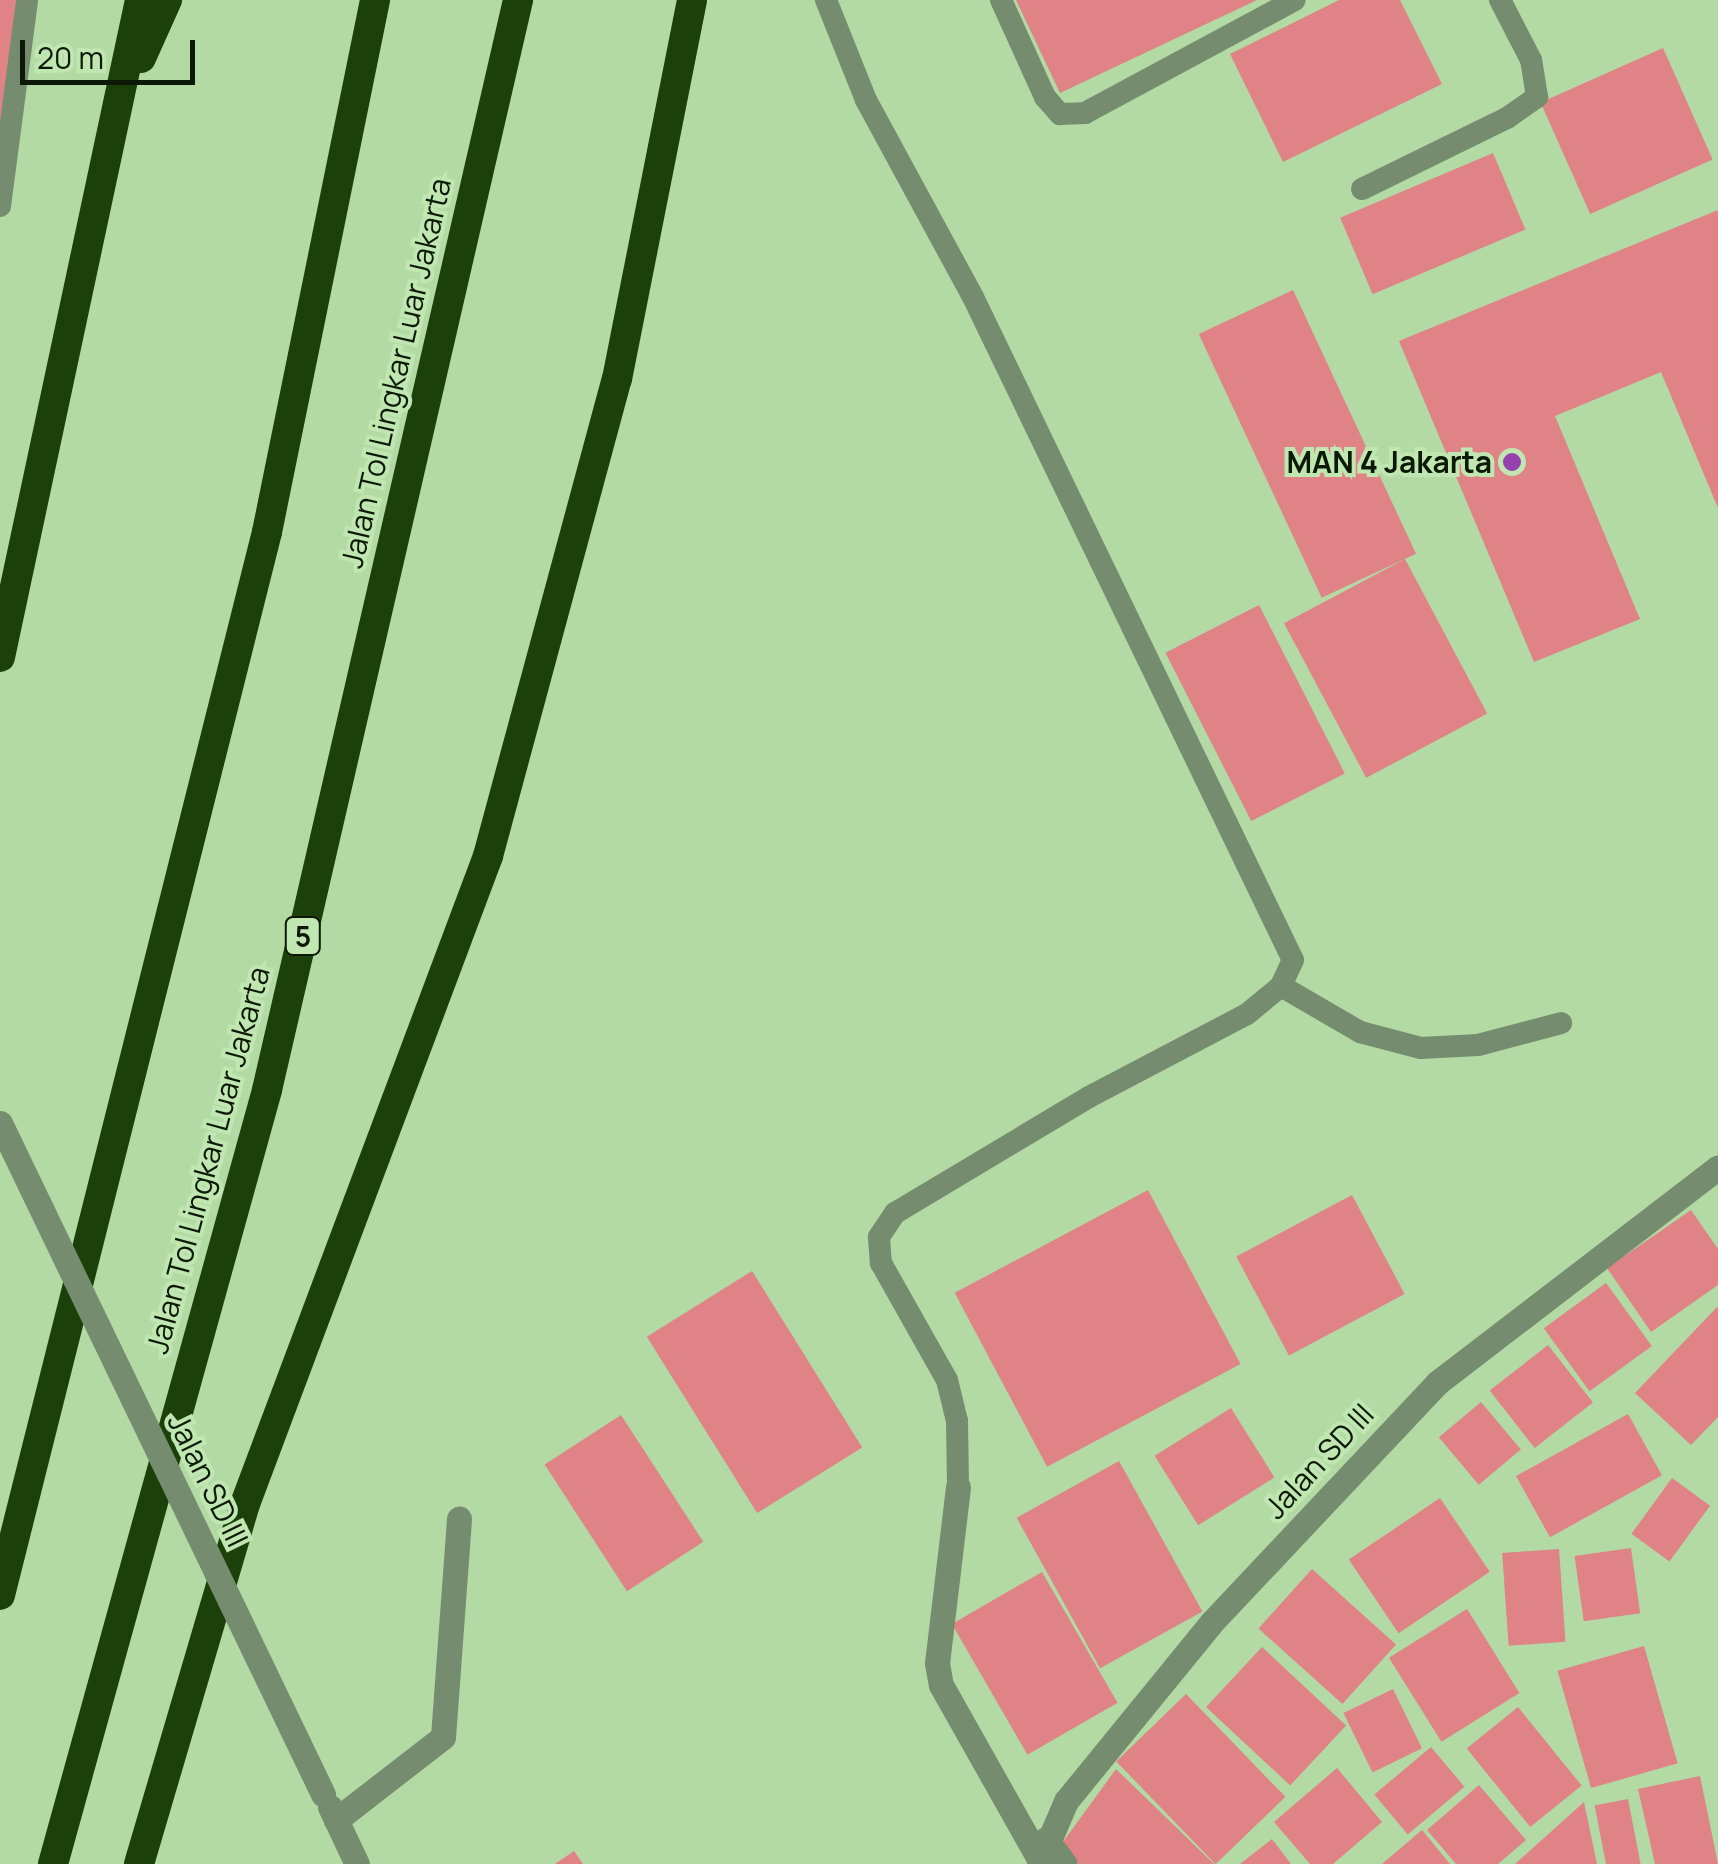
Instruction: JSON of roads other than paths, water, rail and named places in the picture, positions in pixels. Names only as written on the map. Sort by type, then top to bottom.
[{"type":"highway","points":[[0,658],[122,102],[140,0]]},
{"type":"highway","points":[[122,102],[167,0]]},
{"type":"highway","points":[[0,1596],[267,532],[375,0]]},
{"type":"highway","name":"Jalan Tol Lingkar Luar Jakarta","points":[[53,1864],[267,1090],[518,0]]},
{"type":"highway","points":[[140,1864],[245,1504],[488,856],[617,379],[692,0]]},
{"type":"street","name":"Jalan SD III","points":[[0,1123],[357,1864]]},
{"type":"street","name":"Jalan SD III","points":[[1041,1854],[1066,1801],[1212,1623],[1437,1384],[1718,1168]]},
{"type":"street","points":[[958,1487],[937,1663],[941,1685],[1041,1854],[1065,1864]]},
{"type":"street","points":[[336,1820],[443,1737],[460,1519]]},
{"type":"lane","points":[[0,206],[27,0]]},
{"type":"lane","points":[[826,0],[866,100],[974,297],[1292,960],[1282,986],[1247,1014],[1090,1098],[896,1213],[879,1237],[881,1263],[947,1380],[958,1421],[958,1487]]},
{"type":"lane","points":[[1001,0],[1045,97],[1060,114],[1086,113],[1296,0]]},
{"type":"lane","points":[[1362,189],[1507,118],[1537,97],[1531,60],[1500,0]]},
{"type":"lane","points":[[1282,986],[1360,1032],[1421,1048],[1478,1046],[1562,1023]]},
{"type":"place","name":"MAN 4 Jakarta","points":[[1512,462]]}]
